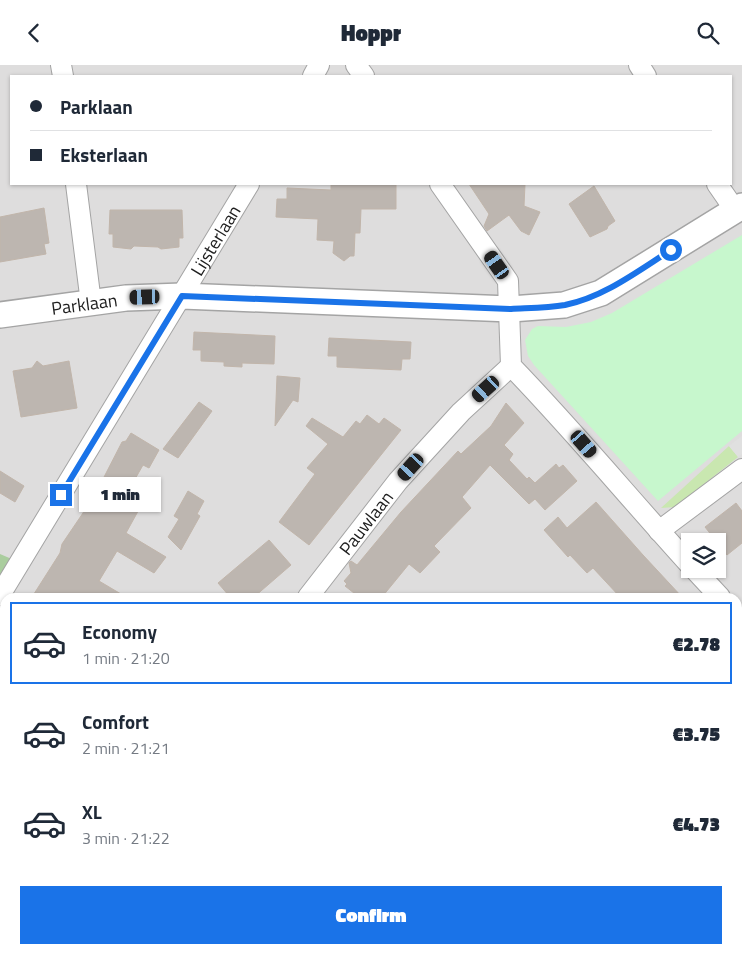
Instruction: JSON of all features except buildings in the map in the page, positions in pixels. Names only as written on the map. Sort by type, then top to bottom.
[{"type":"street","points":[[76,185],[92,303]]},
{"type":"street","name":"Lijsterlaan","points":[[1,593],[248,185]]},
{"type":"street","points":[[441,185],[508,281],[511,309],[511,366],[559,415],[681,555]]},
{"type":"street","points":[[718,185],[738,208]]},
{"type":"street","name":"Parklaan","points":[[0,315],[126,298],[182,296],[511,309],[564,305],[601,293],[738,208]]},
{"type":"street","name":"Pauwlaan","points":[[311,593],[398,481],[461,412],[511,366]]},
{"type":"street","points":[[659,531],[742,469]]},
{"type":"street","points":[[702,578],[716,593]]},
{"type":"shaded area","points":[[0,65],[742,65],[742,593],[0,593]]},
{"type":"shaded area","points":[[742,436],[742,454],[738,457],[729,446]]},
{"type":"green space","points":[[742,235],[742,431],[658,501],[534,365],[528,356],[525,340],[532,329],[538,326],[566,327],[591,322],[612,313]]},
{"type":"green space","points":[[729,446],[738,457],[675,507],[661,508]]},
{"type":"green space","points":[[0,554],[14,560],[0,584]]},
{"type":"route","points":[[61,495],[182,296],[511,309],[543,307],[564,305],[601,293],[671,250]]}]
